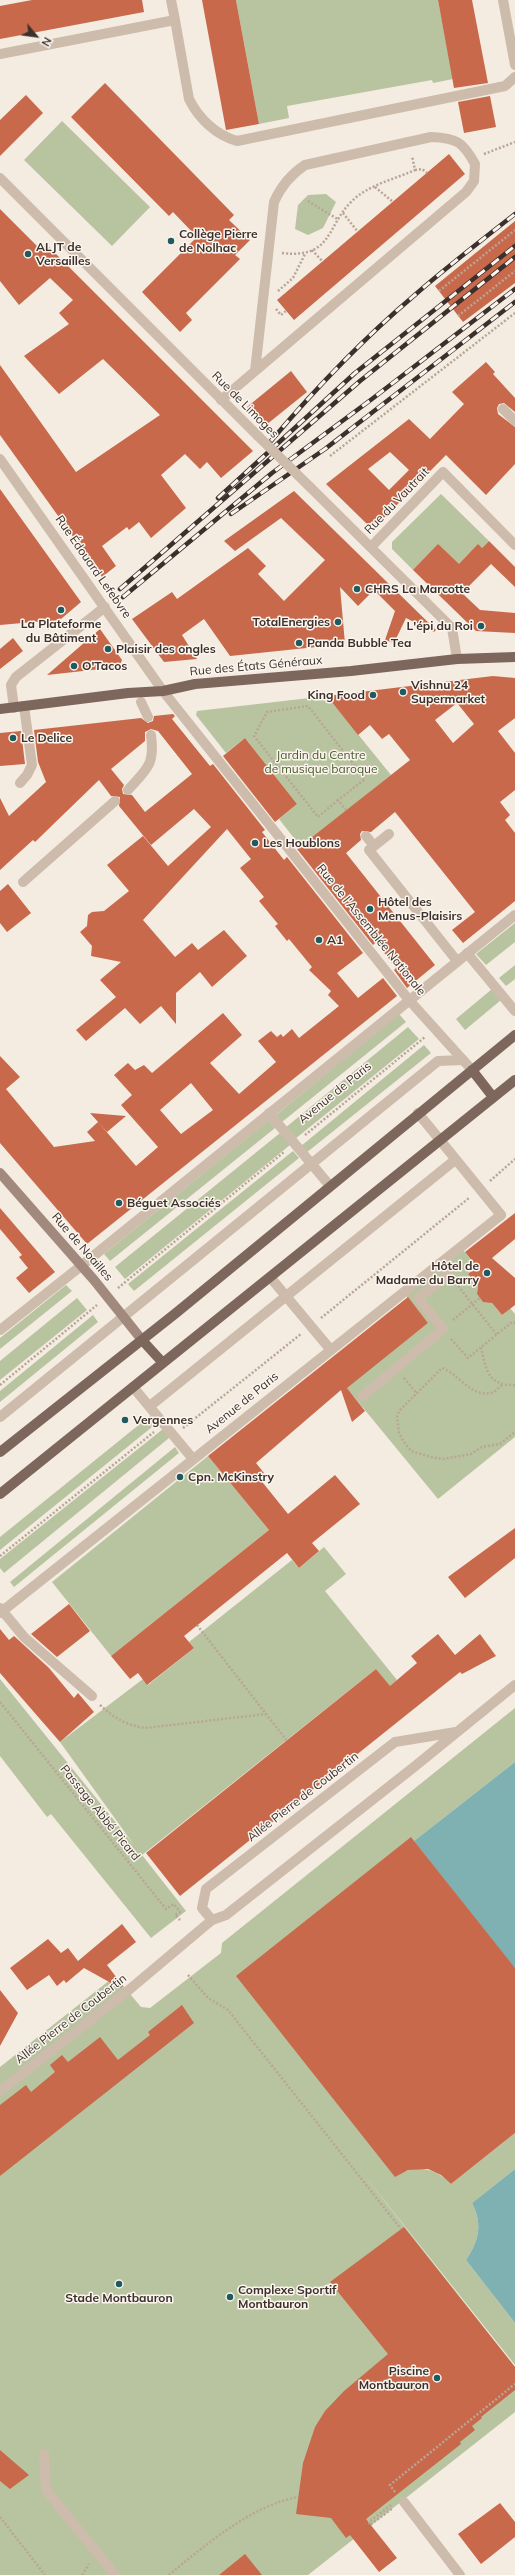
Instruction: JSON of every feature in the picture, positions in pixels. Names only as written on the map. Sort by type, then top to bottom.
[{"type":"main road","name":"Rue des États Généraux","points":[[0,709],[128,693],[163,691],[195,684],[350,671],[456,659],[515,657]]},
{"type":"main road","points":[[0,1452],[142,1340],[515,1035]]},
{"type":"main road","points":[[472,1070],[494,1097]]},
{"type":"main road","points":[[0,1494],[515,1080]]},
{"type":"main road","points":[[142,1340],[163,1363]]},
{"type":"street","points":[[171,0],[189,99],[193,107],[220,134],[237,141],[505,86],[515,77]]},
{"type":"street","points":[[503,0],[515,65]]},
{"type":"street","points":[[0,54],[175,20]]},
{"type":"street","points":[[221,400],[466,192],[474,181],[476,171],[472,158],[464,147],[451,138],[431,137],[313,163],[298,169],[280,187],[274,202],[255,371]]},
{"type":"street","name":"Rue de Limoges","points":[[0,178],[221,400],[452,628],[456,659]]},
{"type":"street","points":[[503,409],[515,421]]},
{"type":"street","name":"Rue Édouard Lefebvre","points":[[0,458],[163,691]]},
{"type":"street","name":"Rue du Vautrait","points":[[371,547],[443,472],[515,545]]},
{"type":"street","points":[[14,708],[11,685],[16,677],[105,607]]},
{"type":"street","name":"Rue de l'Assemblée Nationale","points":[[163,691],[409,1000],[472,1070]]},
{"type":"street","points":[[141,702],[148,717]]},
{"type":"street","points":[[20,783],[27,775],[32,765],[24,706]]},
{"type":"street","points":[[128,790],[149,767],[152,749],[151,735]]},
{"type":"street","points":[[23,882],[115,801]]},
{"type":"street","points":[[390,834],[369,850],[457,961]]},
{"type":"street","points":[[366,836],[374,846]]},
{"type":"street","points":[[0,1330],[515,915]]},
{"type":"street","points":[[467,953],[514,1009]]},
{"type":"street","points":[[0,1417],[438,1061],[463,1060]]},
{"type":"street","points":[[269,1113],[330,1186]]},
{"type":"street","points":[[418,1113],[480,1189]]},
{"type":"street","points":[[150,1406],[455,1160]]},
{"type":"street","name":"Rue de Noailles","points":[[0,1173],[81,1266],[142,1340]]},
{"type":"street","name":"Avenue de Paris","points":[[1,1611],[501,1215],[480,1189]]},
{"type":"street","points":[[363,1396],[442,1329],[418,1298],[448,1275],[439,1264]]},
{"type":"street","points":[[270,1277],[330,1349]]},
{"type":"street","points":[[133,1387],[193,1459]]},
{"type":"street","points":[[1,1611],[24,1637],[92,1696]]},
{"type":"street","name":"Allée Pierre de Coubertin","points":[[0,2091],[130,1989],[212,1920],[226,1915],[414,1768],[515,1685]]},
{"type":"street","name":"Allée Pierre de Coubertin","points":[[212,1920],[202,1908],[206,1889],[395,1742],[456,1732]]},
{"type":"street","points":[[44,2454],[46,2490],[115,2575]]},
{"type":"street","points":[[399,2502],[460,2575]]},
{"type":"path","points":[[409,142],[416,170]]},
{"type":"path","points":[[472,158],[515,142]]},
{"type":"path","points":[[273,294],[293,278],[306,254],[330,237],[351,201],[375,187],[416,170],[422,169],[427,173]]},
{"type":"path","points":[[375,187],[393,202]]},
{"type":"path","points":[[308,201],[339,220]]},
{"type":"path","points":[[344,213],[358,232]]},
{"type":"path","points":[[439,291],[515,230]]},
{"type":"path","points":[[312,250],[323,262]]},
{"type":"path","points":[[268,251],[306,254]]},
{"type":"path","points":[[458,316],[515,271]]},
{"type":"path","points":[[274,306],[280,315],[286,311]]},
{"type":"path","points":[[330,456],[515,312]]},
{"type":"path","points":[[308,706],[365,779],[338,800],[318,817],[254,736],[267,712],[308,706]]},
{"type":"path","points":[[338,800],[346,810]]},
{"type":"path","name":"Avenue de Paris","points":[[0,1385],[435,1029]]},
{"type":"path","points":[[182,1429],[311,1327],[515,1159]]},
{"type":"path","points":[[448,1275],[497,1335]]},
{"type":"path","points":[[480,1298],[442,1329],[468,1358],[512,1322],[515,1323]]},
{"type":"path","points":[[481,1347],[487,1372],[502,1385],[515,1385]]},
{"type":"path","points":[[396,1368],[417,1394]]},
{"type":"path","points":[[502,1385],[494,1392],[482,1392],[472,1389],[450,1371],[442,1368],[404,1405],[397,1417],[399,1433],[411,1451],[420,1455],[443,1459],[471,1454],[482,1447],[500,1444],[515,1432]]},
{"type":"path","points":[[0,1556],[163,1424]]},
{"type":"path","points":[[197,1625],[287,1741]]},
{"type":"path","points":[[92,1696],[116,1719],[129,1725],[145,1728],[266,1714]]},
{"type":"path","name":"Passage Abbé Picard","points":[[0,1702],[166,1909],[174,1904],[180,1912],[175,1915],[180,1920]]},
{"type":"path","points":[[188,1975],[208,1998],[228,2010],[401,2229]]},
{"type":"path","points":[[397,2494],[390,2485],[515,2384]]},
{"type":"path","points":[[169,2575],[208,2543],[255,2514],[284,2500],[298,2497]]},
{"type":"path","points":[[399,2502],[370,2525],[369,2522],[399,2502]]},
{"type":"path","points":[[0,2517],[45,2575]]},
{"type":"green space","points":[[236,0],[438,0],[453,79],[433,83],[432,80],[287,106],[289,118],[259,124]]},
{"type":"green space","points":[[62,121],[150,207],[112,246],[24,160]]},
{"type":"green space","points":[[326,194],[336,202],[323,228],[308,235],[295,229],[298,205],[308,195]]},
{"type":"green space","points":[[441,494],[489,541],[482,548],[478,545],[455,569],[413,570],[392,549],[392,542]]},
{"type":"green space","name":"Jardin du Centre de musique baroque","points":[[327,696],[391,775],[301,847],[279,819],[297,804],[245,738],[226,753],[196,715],[197,711]]},
{"type":"green space","points":[[515,923],[515,942],[486,965],[476,954]]},
{"type":"green space","points":[[515,965],[515,979],[506,986],[499,978]]},
{"type":"green space","points":[[492,989],[501,1000],[465,1030],[456,1019]]},
{"type":"green space","points":[[399,1014],[406,1022],[282,1122],[276,1115]]},
{"type":"green space","points":[[408,1027],[419,1039],[295,1139],[285,1128]]},
{"type":"green space","points":[[424,1045],[431,1053],[306,1153],[301,1146]]},
{"type":"green space","points":[[269,1120],[275,1128],[110,1261],[104,1254]]},
{"type":"green space","points":[[280,1133],[290,1145],[125,1279],[115,1267]]},
{"type":"green space","points":[[293,1151],[299,1158],[134,1291],[128,1284]]},
{"type":"green space","points":[[463,1250],[477,1267],[468,1274],[478,1286],[477,1294],[482,1300],[492,1303],[502,1315],[510,1308],[515,1314],[515,1437],[438,1499],[346,1387],[428,1323],[406,1296]]},
{"type":"green space","points":[[66,1285],[72,1291],[0,1349],[0,1338]]},
{"type":"green space","points":[[77,1298],[87,1310],[0,1380],[0,1361]]},
{"type":"green space","points":[[93,1315],[98,1322],[0,1402],[0,1391]]},
{"type":"green space","points":[[151,1415],[157,1423],[0,1550],[0,1537]]},
{"type":"green space","points":[[163,1429],[169,1438],[4,1573],[0,1568],[0,1559]]},
{"type":"green space","points":[[175,1447],[179,1453],[14,1587],[10,1582]]},
{"type":"green space","points":[[208,1456],[269,1530],[111,1656],[52,1582]]},
{"type":"green space","points":[[324,1547],[346,1574],[325,1591],[397,1680],[390,1687],[376,1669],[142,1855],[186,1911],[151,1938],[51,1814],[47,1817],[0,1756],[0,1679],[134,1845],[60,1742],[143,1679],[148,1685],[194,1648],[189,1642],[292,1560],[299,1568]]},
{"type":"green space","name":"Complexe Sportif Montbauron","points":[[515,1708],[515,1762],[414,1841],[411,1837],[405,2171],[411,2169],[430,2170],[446,2179],[451,2184],[515,2133],[515,2169],[472,2203],[478,2218],[478,2232],[474,2246],[466,2260],[515,2323],[515,2365],[357,2166],[515,2367],[515,2412],[308,2575],[0,2575],[0,2067],[115,1976],[141,2007],[150,2008],[221,1953],[222,1943]]},
{"type":"water","points":[[515,1762],[515,1969],[414,1841]]},
{"type":"water","points":[[515,2169],[515,2323],[466,2260],[477,2239],[478,2232],[478,2218],[472,2203]]},
{"type":"building","points":[[32,0],[142,0],[144,12],[0,39],[0,6]]},
{"type":"building","points":[[202,0],[236,0],[259,124],[226,130]]},
{"type":"building","points":[[438,0],[472,0],[488,83],[454,88]]},
{"type":"building","points":[[105,83],[234,215],[229,220],[250,240],[235,255],[240,259],[186,313],[192,320],[180,332],[142,292],[197,237],[173,212],[169,216],[71,117]]},
{"type":"building","points":[[26,95],[43,113],[0,156],[0,120]]},
{"type":"building","points":[[490,96],[496,127],[464,133],[458,102]]},
{"type":"building","points":[[449,154],[465,174],[294,320],[277,300]]},
{"type":"building","points":[[0,209],[41,250],[46,244],[253,451],[221,478],[207,462],[200,469],[185,454],[161,475],[186,508],[151,538],[139,522],[129,530],[127,527],[102,546],[116,566],[102,577],[0,435],[0,365],[76,472],[160,415],[103,359],[59,394],[24,356],[69,324],[59,313],[73,300],[50,278],[19,305],[0,281]]},
{"type":"building","points":[[515,221],[515,283],[463,322],[435,286]]},
{"type":"building","points":[[486,362],[495,372],[493,374],[515,398],[515,412],[504,403],[499,404],[497,408],[498,414],[515,427],[515,464],[486,495],[446,455],[376,526],[368,525],[326,484],[409,419],[430,439],[464,404],[452,392]],"holes":[[[390,452],[409,470],[389,490],[368,469]]]},
{"type":"building","points":[[291,371],[307,392],[266,425],[247,407]]},
{"type":"building","points":[[0,489],[81,602],[48,630],[45,621],[0,625]]},
{"type":"building","points":[[294,491],[436,630],[434,632],[406,618],[394,643],[385,640],[395,611],[374,590],[358,606],[340,587],[345,644],[230,656],[204,619],[182,635],[197,659],[164,662],[132,619],[172,592],[177,599],[248,548],[266,566],[258,574],[284,601],[325,560],[281,518],[235,551],[224,541]]},
{"type":"building","points":[[489,541],[515,567],[515,587],[491,564],[462,593],[480,610],[515,613],[515,633],[476,631],[413,570],[438,544],[459,564],[478,544],[482,548]]},
{"type":"building","points":[[100,629],[122,660],[119,667],[47,675]]},
{"type":"building","points":[[13,638],[23,651],[0,669],[0,649]]},
{"type":"building","points":[[493,676],[515,678],[515,718],[498,731],[515,753],[515,790],[500,802],[510,815],[505,820],[515,833],[515,901],[463,943],[452,930],[475,912],[395,812],[371,832],[362,831],[360,834],[361,840],[346,853],[435,965],[407,988],[394,970],[396,968],[376,942],[373,945],[297,849],[410,760],[389,734],[382,739],[370,725],[358,735],[327,696]],"holes":[[[457,703],[474,724],[453,743],[435,720]]]},
{"type":"building","points":[[173,714],[175,716],[172,719],[210,766],[213,764],[265,830],[262,832],[284,860],[287,857],[363,953],[337,973],[358,998],[383,978],[397,996],[87,1244],[0,1143],[0,1056],[20,1077],[6,1089],[54,1147],[95,1141],[87,1132],[98,1122],[136,1166],[158,1147],[121,1105],[132,1095],[114,1075],[128,1063],[135,1070],[144,1065],[152,1073],[223,1013],[242,1035],[210,1063],[239,1094],[276,1062],[258,1041],[271,1031],[277,1037],[281,1034],[283,1037],[292,1029],[299,1038],[339,1006],[328,995],[331,991],[309,970],[312,967],[289,939],[287,941],[275,926],[278,924],[259,901],[264,897],[240,868],[251,859],[227,829],[143,920],[175,957],[192,943],[198,950],[224,930],[247,956],[212,987],[200,972],[176,993],[176,1024],[161,1006],[140,1024],[125,1008],[86,1041],[76,1030],[116,997],[100,980],[121,962],[91,956],[92,946],[80,932],[87,926],[88,915],[92,912],[104,911],[129,891],[107,865],[143,836],[168,866],[211,827],[194,809],[151,845],[119,806],[120,797],[111,796],[99,780],[35,842],[33,840],[0,870],[0,798],[9,816],[46,782],[38,762],[34,730],[141,718],[148,723],[153,721],[154,716]],"holes":[[[151,729],[158,731],[192,774],[145,812],[132,795],[123,794],[122,789],[124,785],[111,769],[145,741],[145,732]],[[191,1083],[213,1110],[181,1134],[160,1110]]]},
{"type":"building","points":[[21,731],[25,764],[0,766],[0,733]]},
{"type":"building","points":[[245,738],[297,804],[275,822],[223,756]]},
{"type":"building","points":[[8,884],[31,913],[7,932],[0,923],[0,891]]},
{"type":"building","points":[[90,1113],[126,1116],[107,1132]]},
{"type":"building","points":[[0,1208],[55,1272],[29,1293],[16,1278],[28,1268],[19,1257],[22,1255],[0,1229]]},
{"type":"building","points":[[515,1213],[515,1239],[492,1258],[515,1278],[515,1305],[502,1315],[492,1303],[483,1302],[477,1294],[478,1286],[468,1274],[477,1267],[465,1252]]},
{"type":"building","points":[[408,1297],[428,1323],[347,1388],[365,1411],[352,1422],[341,1390],[256,1463],[264,1473],[259,1478],[288,1514],[335,1475],[360,1504],[312,1543],[319,1551],[299,1568],[287,1553],[184,1636],[194,1648],[147,1685],[138,1673],[130,1679],[111,1656],[269,1530],[208,1456]]},
{"type":"building","points":[[515,1528],[515,1558],[465,1598],[448,1577]]},
{"type":"building","points":[[69,1604],[90,1631],[57,1657],[31,1634]]},
{"type":"building","points":[[0,1629],[9,1640],[14,1636],[49,1668],[74,1698],[78,1693],[94,1712],[60,1742],[0,1673]]},
{"type":"building","points":[[438,1634],[455,1655],[480,1634],[496,1656],[462,1674],[460,1672],[180,1896],[146,1853],[376,1669],[390,1686],[417,1663],[411,1656]]},
{"type":"building","points":[[411,1837],[515,1968],[515,2133],[451,2184],[441,2175],[428,2169],[408,2170],[395,2177],[236,1976]]},
{"type":"building","points":[[122,1924],[136,1942],[107,1965],[123,1986],[120,1988],[84,1968],[66,1983],[64,1980],[57,1986],[49,1975],[27,1990],[10,1968],[48,1939],[61,1953],[68,1948],[78,1961]]},
{"type":"building","points":[[0,1990],[18,2013],[0,2046]]},
{"type":"building","points":[[182,2005],[194,2023],[0,2176],[0,2105],[26,2085],[31,2092],[55,2072],[50,2065],[62,2055],[68,2062],[100,2037],[118,2060],[150,2035],[148,2032]]},
{"type":"building","name":"Piscine Montbauron","points":[[404,2227],[515,2367],[515,2390],[472,2426],[475,2430],[460,2442],[461,2444],[366,2519],[397,2558],[379,2572],[350,2535],[346,2538],[331,2518],[296,2514],[303,2463],[315,2427],[325,2411],[344,2391],[388,2354],[330,2282]]},
{"type":"building","points":[[0,2450],[29,2475],[10,2489],[0,2481]]},
{"type":"building","points":[[500,2503],[515,2522],[515,2537],[481,2564],[458,2534]]},
{"type":"building","points":[[245,2554],[262,2575],[219,2575]]},
{"type":"railway","points":[[271,441],[305,402],[378,328],[440,273],[515,214]]},
{"type":"railway","points":[[218,498],[355,373],[515,246]]},
{"type":"railway","points":[[120,589],[360,381],[515,257]]},
{"type":"railway","points":[[123,597],[272,473],[372,399],[515,289]]},
{"type":"railway","points":[[231,514],[325,449],[515,302]]},
{"type":"place","name":"Collège Pierre de Nolhac","points":[[171,241]]},
{"type":"place","name":"ALJT de Versailles","points":[[28,254]]},
{"type":"place","name":"CHRS La Marcotte","points":[[357,589]]},
{"type":"place","name":"La Plateforme du Bâtiment","points":[[61,610]]},
{"type":"place","name":"TotalEnergies","points":[[338,622]]},
{"type":"place","name":"L'épi du Roi","points":[[481,626]]},
{"type":"place","name":"Panda Bubble Tea","points":[[299,643]]},
{"type":"place","name":"Plaisir des ongles","points":[[108,649]]},
{"type":"place","name":"O'Tacos","points":[[74,666]]},
{"type":"place","name":"Vishnu 24 Supermarket","points":[[403,692]]},
{"type":"place","name":"King Food","points":[[373,695]]},
{"type":"place","name":"Le Delice","points":[[13,738]]},
{"type":"place","name":"Les Houblons","points":[[255,843]]},
{"type":"place","name":"Hôtel des Menus-Plaisirs","points":[[370,909]]},
{"type":"place","name":"A1","points":[[319,940]]},
{"type":"place","name":"Béguet Associés","points":[[119,1203]]},
{"type":"place","name":"Hôtel de Madame du Barry","points":[[487,1273]]},
{"type":"place","name":"Vergennes","points":[[125,1420]]},
{"type":"place","name":"Cpn. McKinstry","points":[[180,1477]]},
{"type":"place","name":"Stade Montbauron","points":[[119,2284]]},
{"type":"place","name":"Complexe Sportif Montbauron","points":[[230,2297]]},
{"type":"place","name":"Piscine Montbauron","points":[[437,2378]]}]
